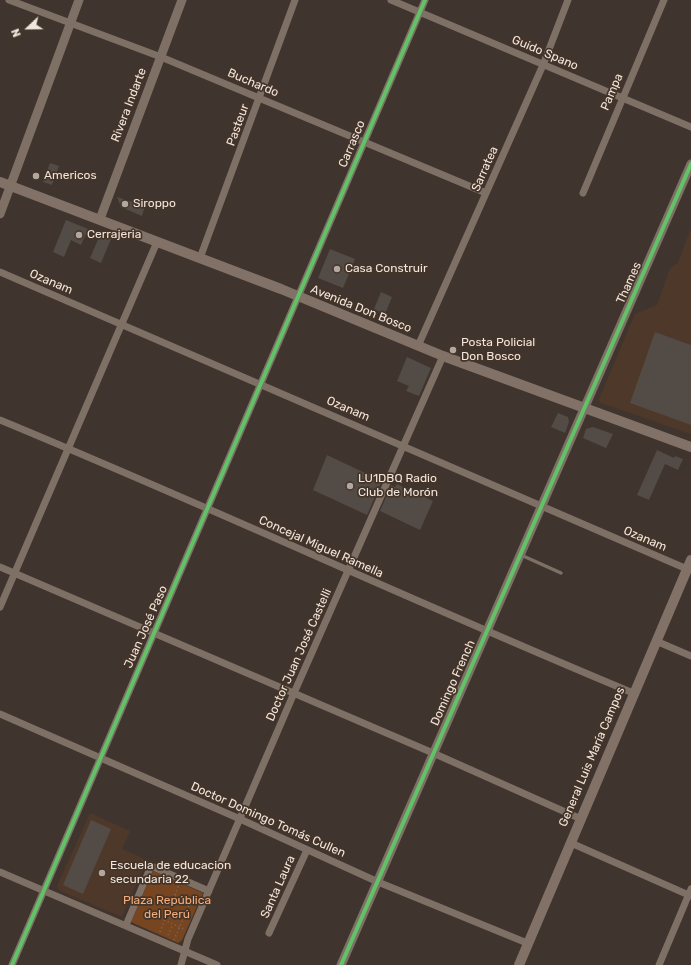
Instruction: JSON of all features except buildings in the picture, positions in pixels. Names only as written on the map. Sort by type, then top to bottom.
[{"type":"main road","name":"Avenida Don Bosco","points":[[0,182],[200,258],[443,356],[691,448]]},
{"type":"main road","name":"General Luis María Campos","points":[[519,965],[633,693],[689,565]]},
{"type":"street","name":"Buchardo","points":[[8,0],[161,57],[486,193]]},
{"type":"street","points":[[0,214],[79,0]]},
{"type":"street","name":"Rivera Indarte","points":[[100,219],[182,0]]},
{"type":"street","name":"Pasteur","points":[[200,258],[295,0]]},
{"type":"street","name":"Guido Spano","points":[[391,0],[691,127]]},
{"type":"street","name":"Carrasco","points":[[299,297],[425,0]]},
{"type":"street","name":"Sarratea","points":[[418,346],[543,65],[568,0]]},
{"type":"street","name":"Pampa","points":[[583,193],[621,98],[664,0]]},
{"type":"street","name":"Thames","points":[[584,409],[688,181],[691,164]]},
{"type":"street","points":[[0,607],[157,242]]},
{"type":"street","name":"Ozanam","points":[[0,272],[261,383],[541,507],[689,565]]},
{"type":"street","name":"Juan José Paso","points":[[12,965],[100,757],[299,297]]},
{"type":"street","name":"Doctor Juan José Castelli","points":[[181,965],[191,932],[210,891],[294,693],[350,571],[403,445],[443,356]]},
{"type":"street","name":"Domingo French","points":[[341,965],[584,409]]},
{"type":"street","name":"Concejal Miguel Ramella","points":[[0,420],[68,448],[487,632],[633,693]]},
{"type":"street","points":[[0,567],[433,753],[581,819]]},
{"type":"street","points":[[656,641],[691,656]]},
{"type":"street","name":"Doctor Domingo Tomás Cullen","points":[[0,714],[240,819],[378,882],[527,943]]},
{"type":"street","points":[[571,843],[690,893],[659,965]]},
{"type":"street","name":"Santa Laura","points":[[270,933],[307,850]]},
{"type":"street","points":[[126,925],[151,866],[210,891]]},
{"type":"street","points":[[0,872],[217,965]]},
{"type":"lane","points":[[520,555],[561,572]]},
{"type":"path","points":[[156,939],[182,879]]},
{"type":"path","points":[[168,944],[179,927],[190,903],[210,891]]},
{"type":"path","points":[[174,896],[190,903]]},
{"type":"path","points":[[164,920],[191,932]]},
{"type":"path","points":[[168,944],[173,924]]},
{"type":"shaded area","points":[[691,228],[691,434],[601,403],[599,399],[635,314],[657,305],[670,268],[678,263]]},
{"type":"shaded area","name":"Escuela de educacion secundaria 22","points":[[90,813],[130,831],[122,849],[147,860],[122,917],[60,891],[57,886]]},
{"type":"green space","name":"Plaza República del Perú","points":[[153,871],[203,893],[182,940],[178,943],[131,922]]},
{"type":"cycle path","points":[[12,965],[425,0]]},
{"type":"cycle path","points":[[341,965],[691,164]]},
{"type":"place","name":"Americos","points":[[36,176]]},
{"type":"place","name":"Siroppo","points":[[125,204]]},
{"type":"place","name":"Cerrajeria","points":[[79,235]]},
{"type":"place","name":"Casa Construir","points":[[337,269]]},
{"type":"place","name":"Posta Policial Don Bosco","points":[[453,350]]},
{"type":"place","name":"LU1DBQ Radio Club de Morón","points":[[350,486]]},
{"type":"place","name":"Escuela de educacion secundaria 22","points":[[102,873]]}]
